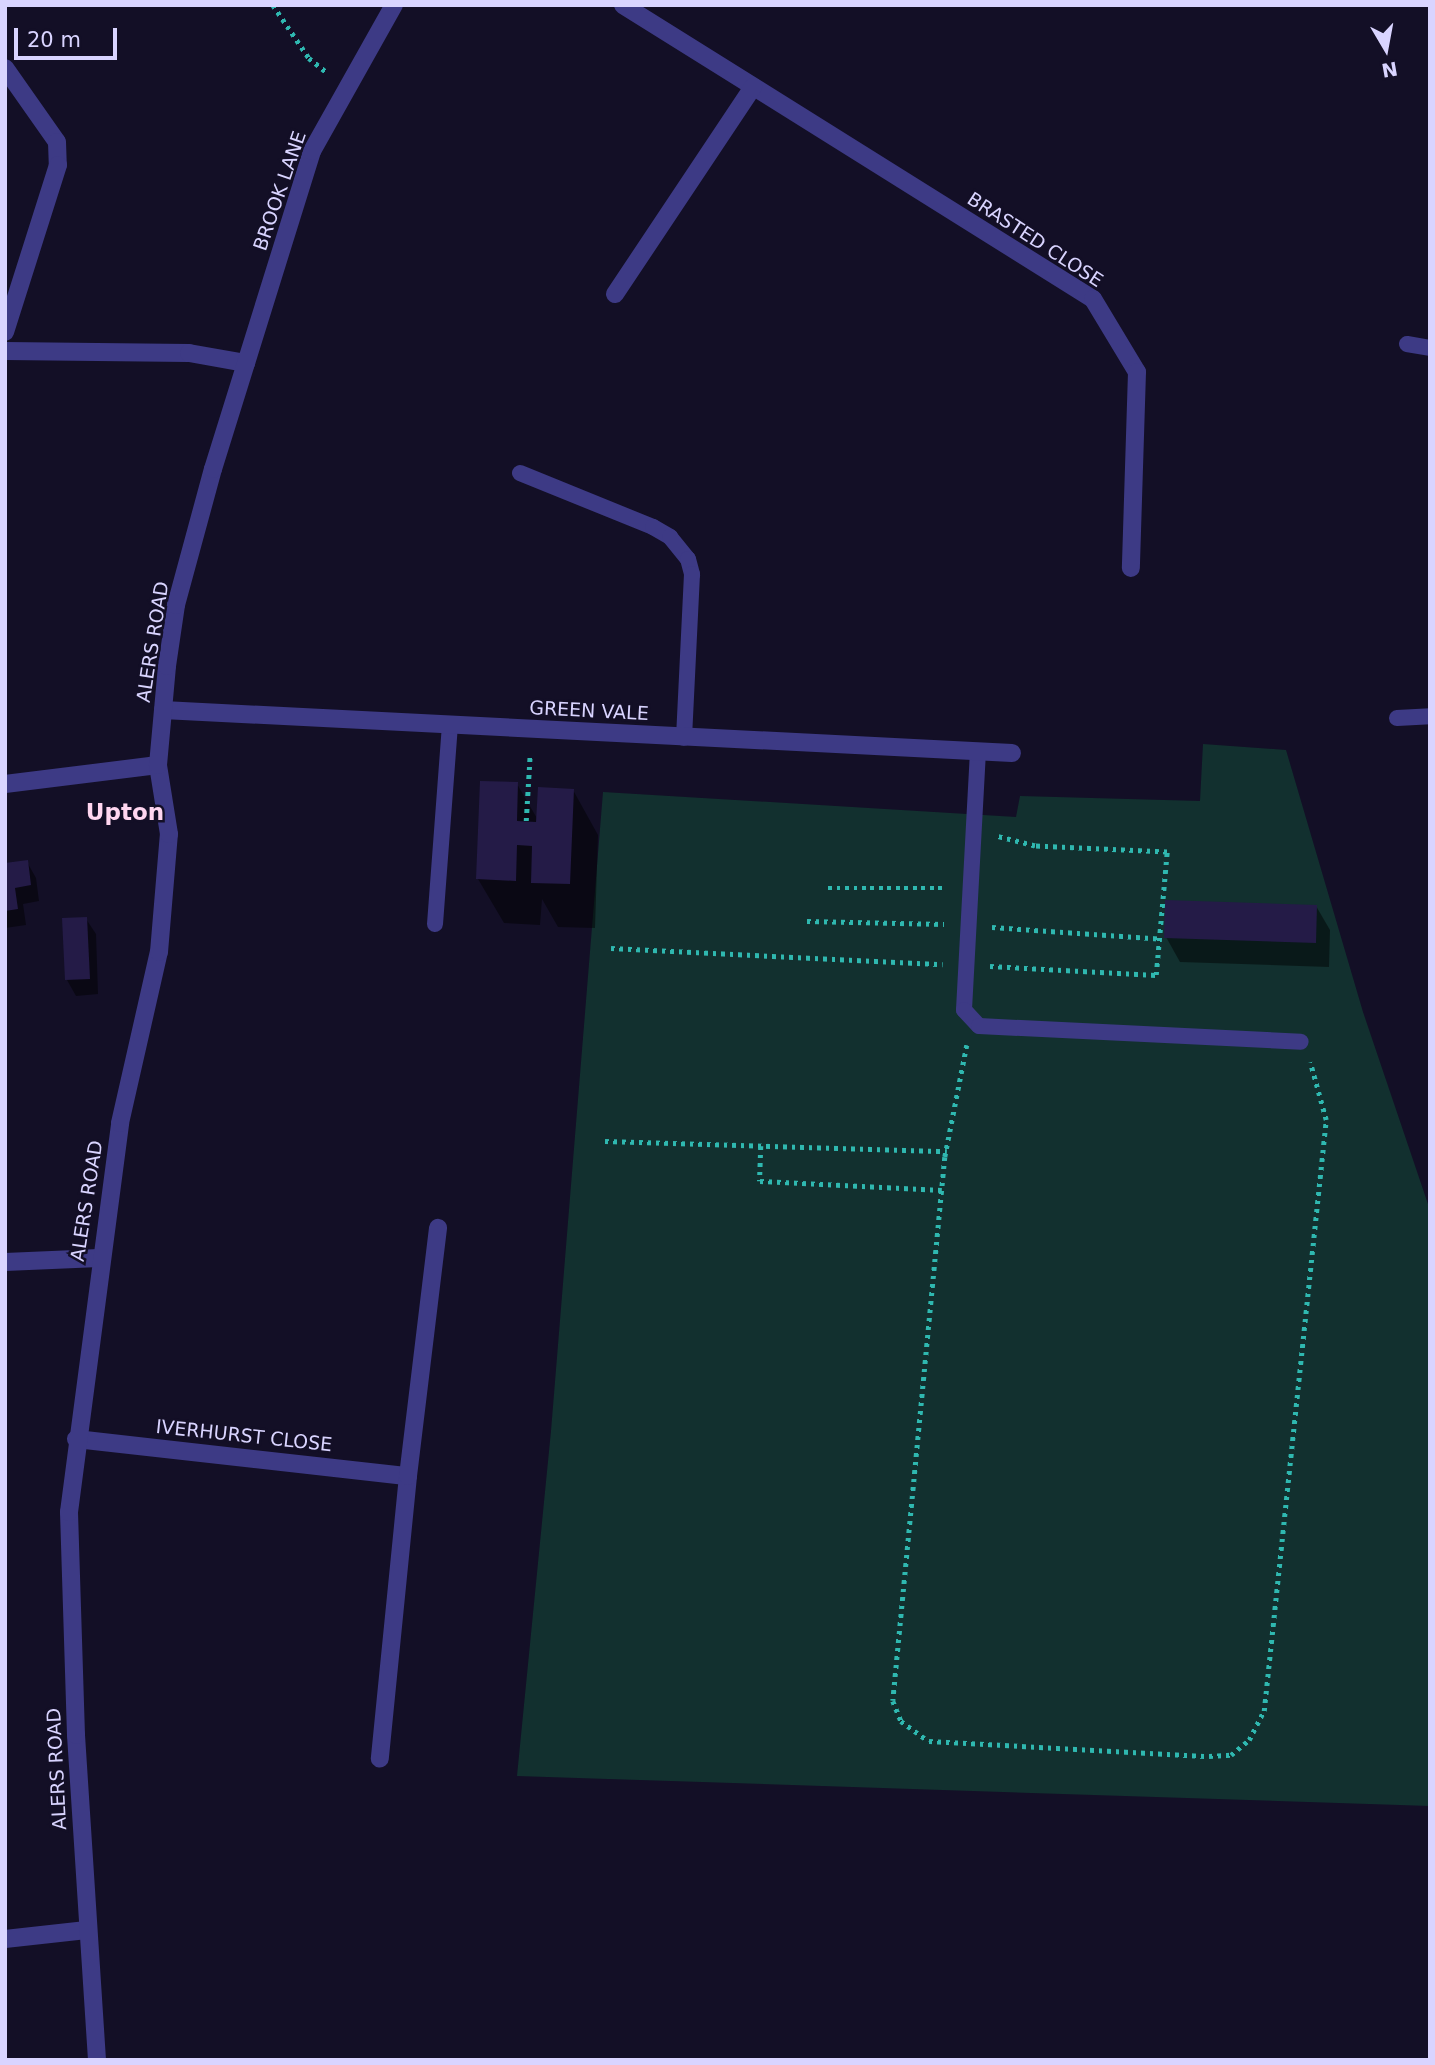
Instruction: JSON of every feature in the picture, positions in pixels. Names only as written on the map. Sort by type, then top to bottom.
[{"type":"street","name":"BROOK LANE","points":[[246,363],[312,151],[394,5]]},
{"type":"street","name":"BRASTED CLOSE","points":[[623,5],[1093,299],[1137,372],[1131,568]]},
{"type":"street","points":[[5,68],[57,142],[58,165],[5,332]]},
{"type":"street","points":[[615,294],[753,87]]},
{"type":"street","points":[[5,351],[189,353],[246,363]]},
{"type":"street","name":"ALERS ROAD","points":[[97,2060],[87,1930],[69,1557],[76,1439],[99,1258],[120,1123],[162,927],[169,834],[158,765],[176,605],[246,363]]},
{"type":"street","name":"GREEN VALE","points":[[163,710],[684,738],[1012,752]]},
{"type":"street","points":[[5,784],[158,765]]},
{"type":"street","points":[[380,1759],[408,1476],[438,1228]]},
{"type":"street","points":[[5,1262],[99,1258]]},
{"type":"street","name":"IVERHURST CLOSE","points":[[76,1439],[408,1476]]},
{"type":"street","points":[[5,1938],[87,1930]]},
{"type":"lane","points":[[1407,344],[1430,348]]},
{"type":"lane","points":[[520,473],[653,527],[670,537],[688,559],[692,574],[684,738]]},
{"type":"lane","points":[[1397,718],[1430,716]]},
{"type":"lane","points":[[435,924],[450,725]]},
{"type":"lane","points":[[978,751],[964,1010],[979,1026],[1301,1042]]},
{"type":"path","points":[[273,5],[309,58]]},
{"type":"path","points":[[526,821],[532,729]]},
{"type":"path","points":[[611,948],[1148,976],[1159,971],[1167,852],[1035,846],[1016,838],[974,833]]},
{"type":"path","points":[[828,888],[970,888]]},
{"type":"path","points":[[807,921],[968,925],[1162,939]]},
{"type":"path","points":[[972,1019],[942,1191],[893,1701],[901,1721],[929,1741],[1231,1755],[1249,1741],[1264,1711],[1326,1120],[1317,1075],[1301,1042]]},
{"type":"path","points":[[605,1141],[947,1151]]},
{"type":"path","points":[[761,1146],[760,1181],[942,1191]]},
{"type":"green space","points":[[1203,744],[1286,750],[1363,1012],[1430,1210],[1430,1806],[517,1776],[551,1431],[603,792],[1016,817],[1020,796],[1200,801]]},
{"type":"building","points":[[480,781],[518,782],[517,821],[536,822],[538,787],[574,789],[570,884],[531,883],[532,846],[517,845],[516,881],[476,879]]},
{"type":"building","points":[[28,860],[31,885],[15,888],[18,909],[5,911],[5,863]]},
{"type":"building","points":[[1165,900],[1317,905],[1316,943],[1164,938]]},
{"type":"building","points":[[87,917],[90,979],[65,980],[62,918]]},
{"type":"district","name":"Upton","points":[[125,812]]}]
